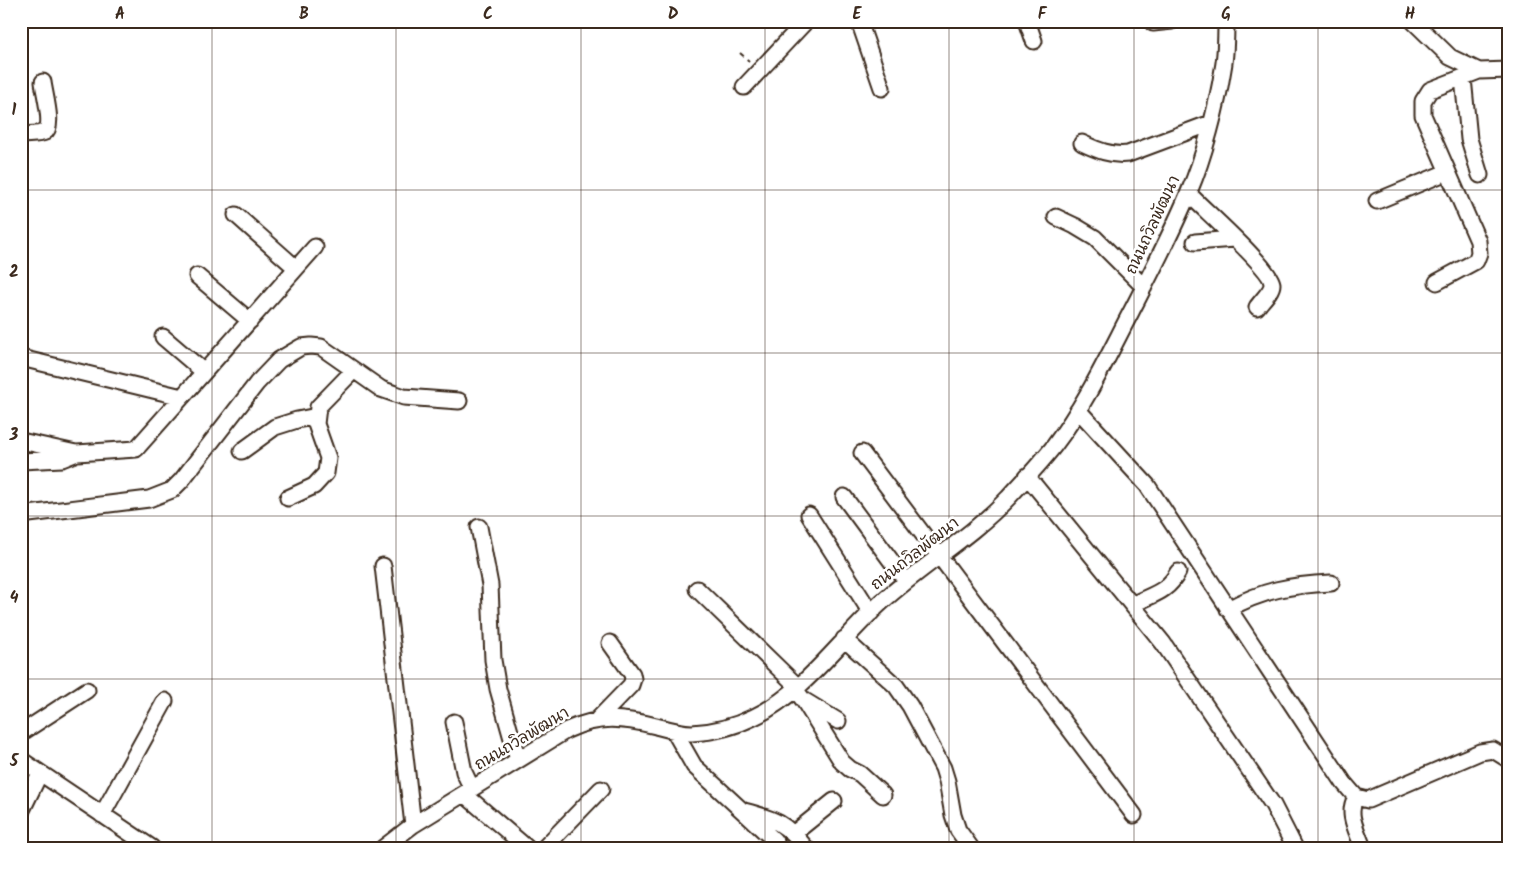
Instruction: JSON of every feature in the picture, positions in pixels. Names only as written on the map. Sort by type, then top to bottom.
[{"type":"street","points":[[744,87],[806,21]]},
{"type":"street","points":[[859,21],[882,88]]},
{"type":"street","points":[[1026,21],[1034,41]]},
{"type":"street","points":[[1153,23],[1172,21]]},
{"type":"street","name":"ถนนถวิลพัฒนา","points":[[392,845],[413,825],[583,722],[598,719],[619,719],[674,731],[692,732],[724,728],[752,718],[776,706],[799,692],[844,639],[871,612],[906,581],[974,529],[1007,500],[1053,448],[1078,410],[1144,287],[1188,194],[1211,123],[1224,68],[1226,21]]},
{"type":"street","points":[[1413,21],[1450,57],[1479,71]]},
{"type":"street","points":[[1437,282],[1476,261],[1478,241],[1423,115],[1422,101],[1430,90],[1479,71],[1508,69]]},
{"type":"street","points":[[1463,78],[1469,139],[1480,175]]},
{"type":"street","points":[[21,135],[44,133],[48,129],[50,120],[43,82]]},
{"type":"street","points":[[1082,143],[1100,151],[1118,155],[1128,154],[1211,123]]},
{"type":"street","points":[[1377,201],[1447,172]]},
{"type":"street","points":[[1188,194],[1263,268],[1272,284],[1258,307]]},
{"type":"street","points":[[236,215],[296,268]]},
{"type":"street","points":[[1056,217],[1095,238],[1144,287]]},
{"type":"street","points":[[1195,242],[1234,239]]},
{"type":"street","points":[[21,461],[62,459],[77,454],[136,449],[315,247]]},
{"type":"street","points":[[197,276],[250,321]]},
{"type":"street","points":[[163,337],[204,372]]},
{"type":"street","points":[[21,515],[149,499],[172,490],[257,383],[279,360],[301,347],[321,347],[381,389],[404,397],[459,401]]},
{"type":"street","points":[[21,358],[182,398]]},
{"type":"street","points":[[288,498],[314,486],[326,474],[328,458],[316,424],[318,407],[354,370]]},
{"type":"street","points":[[1078,410],[1147,485],[1344,783],[1356,796],[1368,800],[1480,752],[1494,750],[1509,760]]},
{"type":"street","points":[[242,451],[275,427],[317,416]]},
{"type":"street","points":[[21,441],[77,454]]},
{"type":"street","points":[[862,453],[1134,815]]},
{"type":"street","points":[[1027,476],[1163,643],[1274,805],[1295,848]]},
{"type":"street","points":[[844,497],[906,581]]},
{"type":"street","points":[[809,515],[871,612]]},
{"type":"street","points":[[479,527],[490,585],[493,660],[498,689],[518,760]]},
{"type":"street","points":[[383,566],[413,825]]},
{"type":"street","points":[[1132,605],[1165,590],[1173,582],[1178,572]]},
{"type":"street","points":[[1228,609],[1247,599],[1284,587],[1331,583]]},
{"type":"street","points":[[697,589],[799,692],[838,721]]},
{"type":"street","points":[[844,639],[896,686],[910,706],[943,768],[958,830],[971,848]]},
{"type":"street","points":[[598,719],[631,685],[633,679],[632,674],[610,643]]},
{"type":"street","points":[[21,733],[87,690]]},
{"type":"street","points":[[799,692],[842,762],[860,774],[883,795]]},
{"type":"street","points":[[102,815],[165,701]]},
{"type":"street","points":[[454,722],[468,792],[527,848]]},
{"type":"street","points":[[674,731],[694,766],[774,840],[779,848]]},
{"type":"street","points":[[21,760],[152,848]]},
{"type":"street","points":[[21,812],[40,773]]},
{"type":"street","points":[[544,848],[601,789]]},
{"type":"street","points":[[1356,796],[1351,806],[1352,816],[1363,848]]},
{"type":"street","points":[[793,834],[834,801]]},
{"type":"street","points":[[742,811],[763,816],[777,822],[789,829],[806,848]]}]
